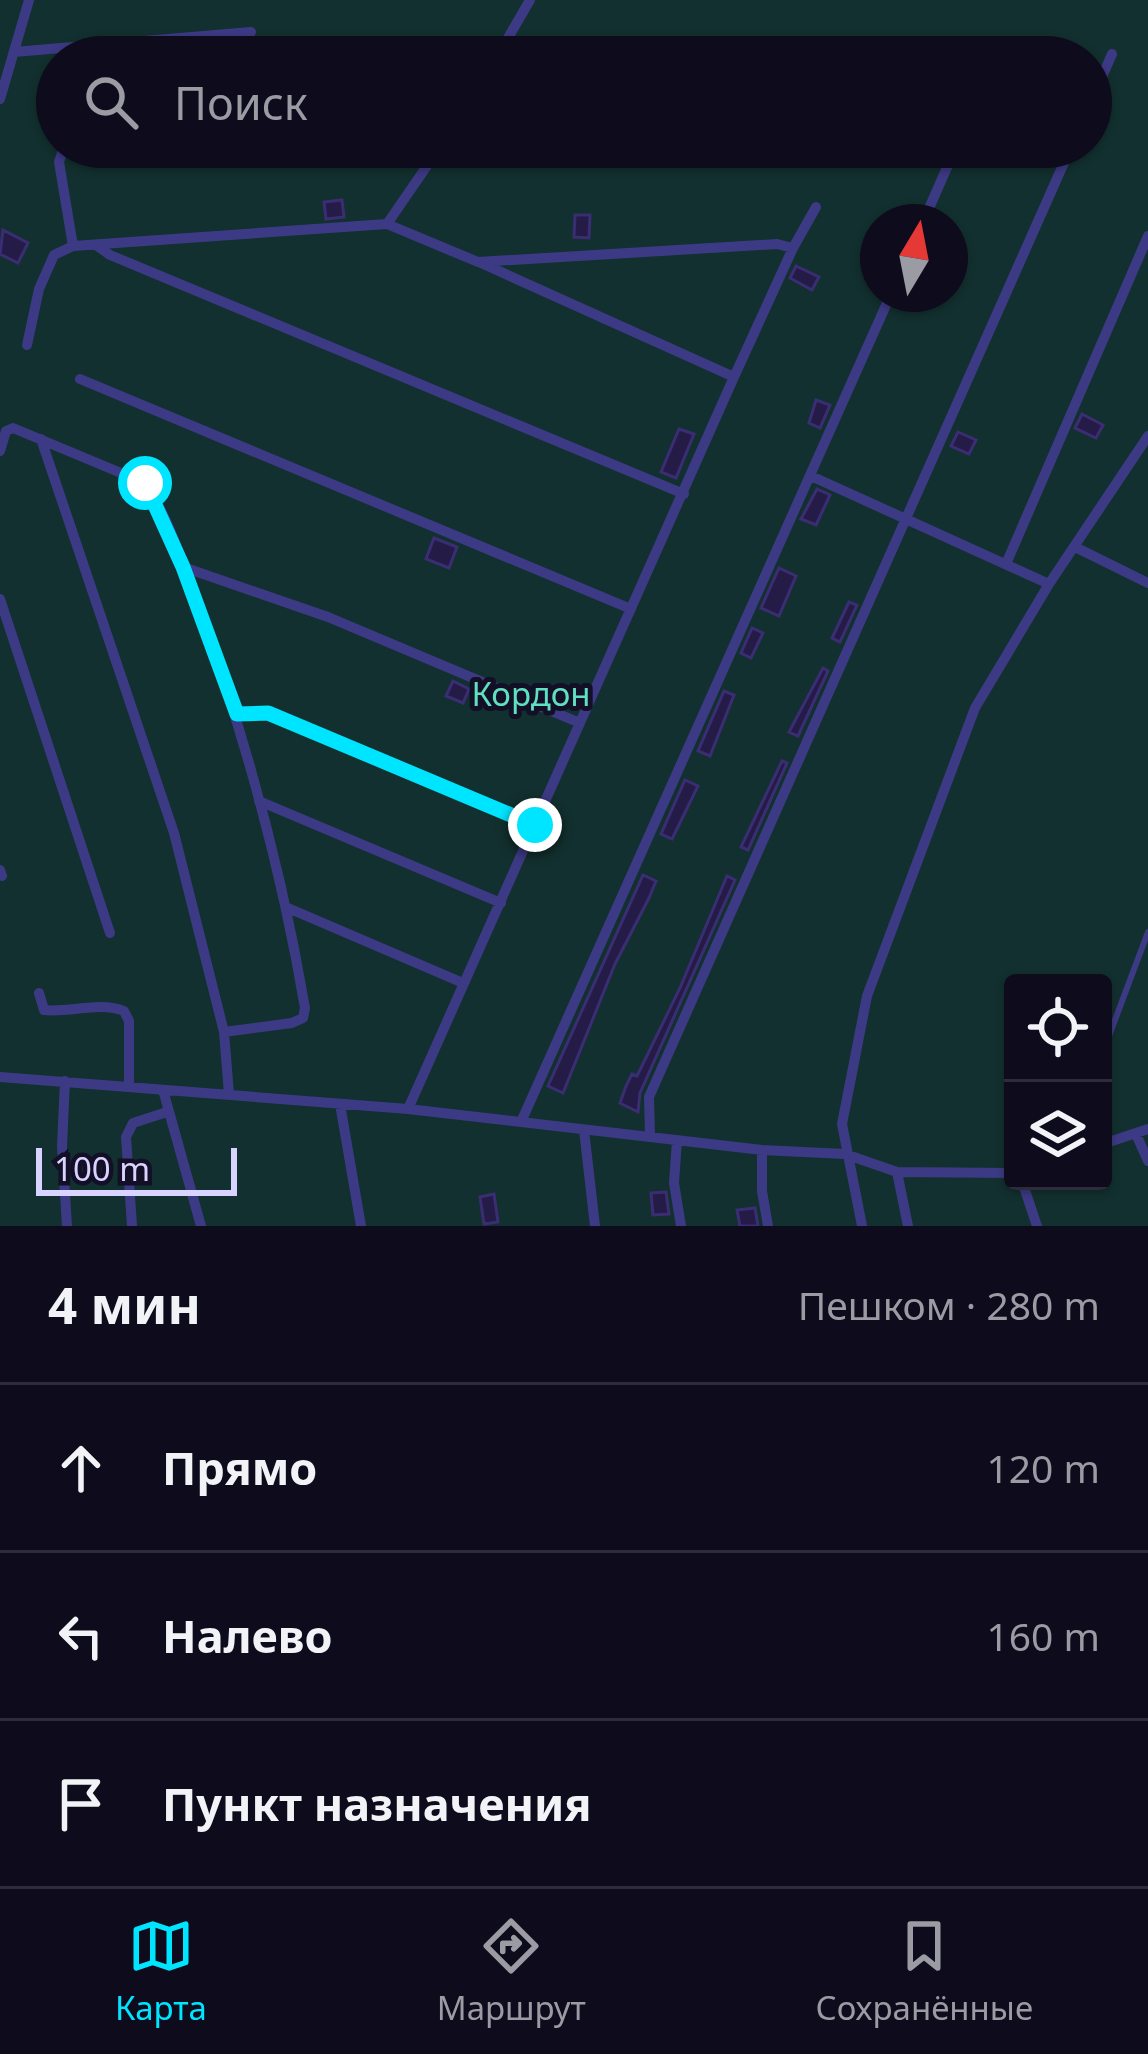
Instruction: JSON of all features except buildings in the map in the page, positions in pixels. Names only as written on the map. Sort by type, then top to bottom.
[{"type":"street","points":[[0,99],[29,0]]},
{"type":"street","points":[[509,36],[530,0]]},
{"type":"street","points":[[204,36],[251,32]]},
{"type":"street","points":[[14,52],[36,50]]},
{"type":"street","points":[[60,168],[74,246]]},
{"type":"street","points":[[387,224],[426,168]]},
{"type":"street","points":[[931,204],[947,168]]},
{"type":"street","points":[[650,1136],[649,1097],[1062,168]]},
{"type":"street","points":[[408,1109],[734,377],[816,207]]},
{"type":"street","points":[[27,345],[39,289],[54,255],[74,246],[387,224],[734,377]]},
{"type":"street","points":[[1006,564],[1148,236]]},
{"type":"street","points":[[96,244],[110,255],[684,494]]},
{"type":"street","points":[[478,262],[777,244],[793,248]]},
{"type":"street","points":[[521,1122],[883,312]]},
{"type":"street","points":[[80,379],[631,609]]},
{"type":"street","points":[[0,451],[5,431],[14,428],[145,483],[183,567],[237,714],[288,908],[305,1008],[302,1018],[292,1023],[224,1032]]},
{"type":"street","points":[[862,1226],[842,1124],[867,996],[975,708],[1049,584],[1148,436]]},
{"type":"street","points":[[41,439],[174,832],[224,1032],[230,1094]]},
{"type":"street","points":[[811,476],[1049,584]]},
{"type":"street","points":[[1075,548],[1148,583]]},
{"type":"street","points":[[183,567],[328,617],[580,723]]},
{"type":"street","points":[[0,599],[110,933]]},
{"type":"street","points":[[237,714],[268,713],[535,825]]},
{"type":"street","points":[[259,801],[500,903]]},
{"type":"street","points":[[288,908],[463,983]]},
{"type":"street","points":[[39,993],[44,1010],[68,1013],[115,1007],[124,1011],[129,1021],[129,1087]]},
{"type":"street","points":[[0,1078],[408,1109],[762,1150],[845,1154],[897,1172],[1004,1174]]},
{"type":"street","points":[[65,1081],[62,1146],[67,1226]]},
{"type":"street","points":[[163,1090],[201,1226]]},
{"type":"street","points":[[340,1104],[361,1226]]},
{"type":"street","points":[[131,1226],[125,1137],[133,1123],[167,1112]]},
{"type":"street","points":[[584,1130],[595,1226]]},
{"type":"street","points":[[1112,1141],[1142,1131],[1148,1160]]},
{"type":"street","points":[[677,1140],[674,1183],[681,1226]]},
{"type":"street","points":[[762,1150],[768,1226]]},
{"type":"street","points":[[897,1172],[908,1226]]},
{"type":"street","points":[[1025,1190],[1037,1226]]},
{"type":"lane","points":[[1112,1028],[1148,932]]},
{"type":"green space","name":"Кордон","points":[[0,0],[1148,0],[1148,1226],[0,1226]]},
{"type":"route","points":[[145,483],[183,567],[237,714],[268,713],[535,825]]}]
